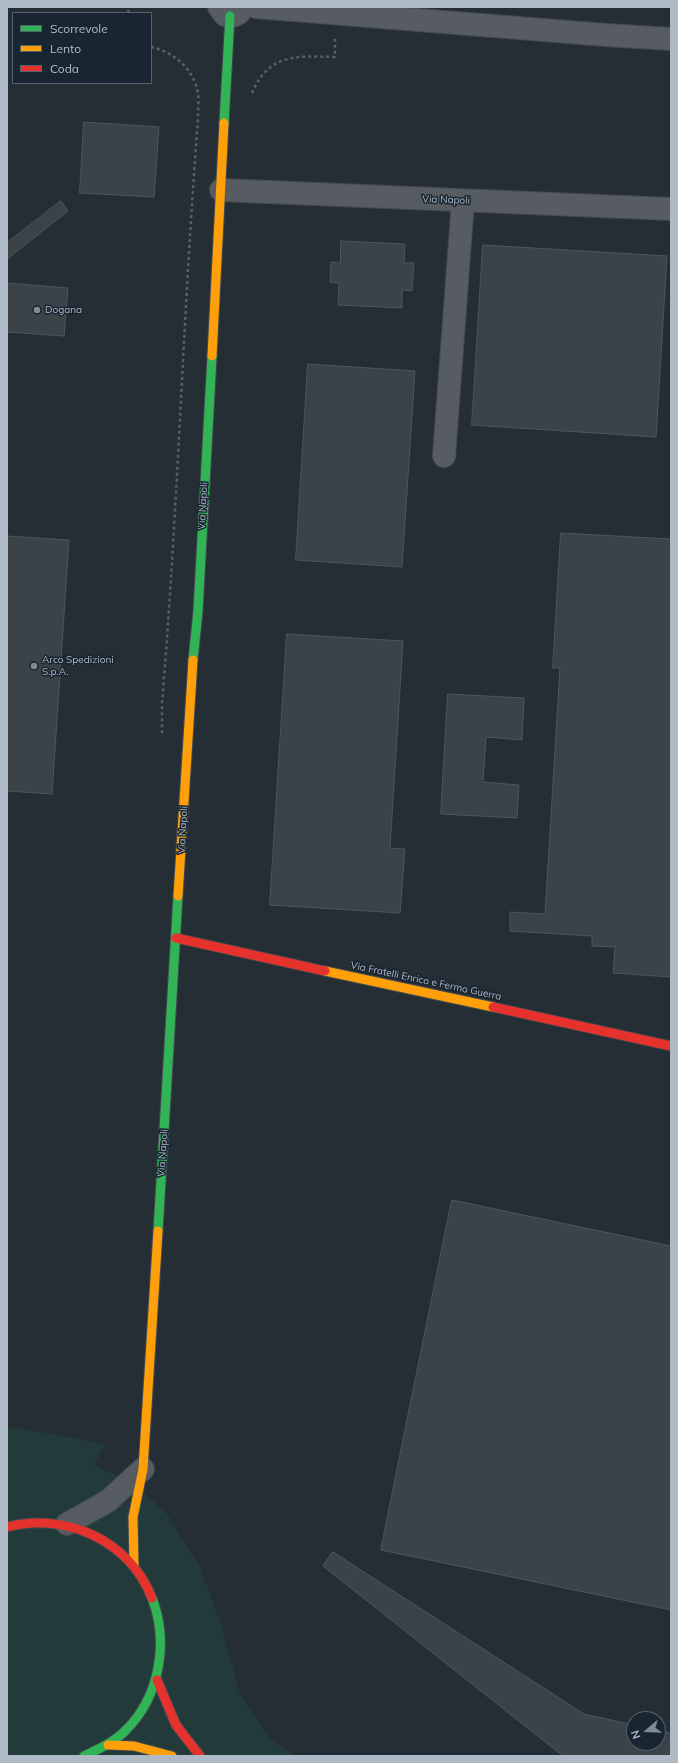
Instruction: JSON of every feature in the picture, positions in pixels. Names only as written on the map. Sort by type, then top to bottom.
[{"type":"street","points":[[256,7],[606,36],[671,39]]},
{"type":"street","name":"Via Napoli","points":[[134,1566],[133,1517],[144,1469],[176,938],[198,611],[231,10]]},
{"type":"street","name":"Via Napoli","points":[[221,190],[671,209]]},
{"type":"street","points":[[444,456],[463,201]]},
{"type":"street","name":"Via Fratelli Enrico e Fermo Guerra","points":[[176,938],[671,1046]]},
{"type":"street","points":[[67,1524],[108,1501],[144,1469]]},
{"type":"street","points":[[7,1527],[43,1521],[67,1524],[92,1533],[115,1547],[134,1566],[148,1586],[157,1608],[162,1632],[161,1657],[157,1680],[145,1706],[129,1727],[108,1745],[84,1756]]},
{"type":"street","points":[[157,1680],[176,1725],[200,1756]]},
{"type":"street","points":[[108,1745],[134,1746],[172,1756]]},
{"type":"path","points":[[152,47],[163,49],[173,55],[192,74],[198,94],[198,119],[186,308],[178,487],[162,703],[161,742]]},
{"type":"green space","points":[[7,1426],[105,1444],[94,1465],[133,1483],[167,1514],[199,1565],[220,1621],[240,1694],[270,1739],[296,1756],[7,1756]]},
{"type":"building","points":[[84,122],[159,127],[154,197],[80,193]]},
{"type":"building","points":[[61,201],[68,211],[7,259],[7,243]]},
{"type":"building","points":[[341,241],[405,244],[404,263],[414,263],[412,291],[402,290],[402,308],[338,305],[339,283],[330,282],[331,262],[340,263]]},
{"type":"building","points":[[483,245],[667,256],[656,437],[472,425]]},
{"type":"building","name":"Dogana","points":[[7,283],[68,288],[64,336],[7,332]]},
{"type":"building","points":[[308,364],[415,371],[402,567],[296,560]]},
{"type":"building","points":[[561,533],[671,539],[671,977],[613,973],[615,947],[592,946],[592,936],[510,931],[510,912],[545,914],[560,668],[553,668]]},
{"type":"building","name":"Arco Spedizioni S.p.A.","points":[[7,536],[69,540],[52,794],[7,791]]},
{"type":"building","points":[[287,634],[403,641],[390,848],[405,849],[400,913],[270,905]]},
{"type":"building","points":[[448,694],[524,698],[522,740],[486,737],[483,782],[519,785],[517,818],[441,814]]},
{"type":"building","points":[[452,1200],[671,1246],[671,1610],[381,1550]]},
{"type":"building","points":[[333,1552],[584,1714],[626,1723],[626,1751],[666,1751],[666,1732],[671,1733],[671,1756],[563,1756],[323,1566]]},
{"type":"traffic: fast","points":[[224,123],[230,16]]},
{"type":"traffic: fast","points":[[193,660],[198,611],[212,356]]},
{"type":"traffic: fast","points":[[158,1231],[178,896]]},
{"type":"traffic: fast","points":[[84,1756],[116,1739],[125,1731],[137,1717],[153,1686],[158,1668],[160,1633],[152,1598]]},
{"type":"traffic: slow","points":[[212,356],[224,123]]},
{"type":"traffic: slow","points":[[178,896],[193,660]]},
{"type":"traffic: slow","points":[[325,971],[493,1007]]},
{"type":"traffic: slow","points":[[134,1566],[133,1517],[143,1469],[158,1231]]},
{"type":"traffic: slow","points":[[108,1745],[134,1746],[172,1756]]},
{"type":"traffic: jam","points":[[176,938],[325,971]]},
{"type":"traffic: jam","points":[[493,1007],[671,1046]]},
{"type":"traffic: jam","points":[[7,1527],[29,1523],[51,1524],[73,1528],[93,1535],[112,1546],[128,1560],[142,1578],[152,1598]]},
{"type":"traffic: jam","points":[[157,1680],[176,1725],[200,1756]]},
{"type":"place","name":"Dogana","points":[[37,310]]},
{"type":"place","name":"Arco Spedizioni S.p.A.","points":[[34,666]]}]
